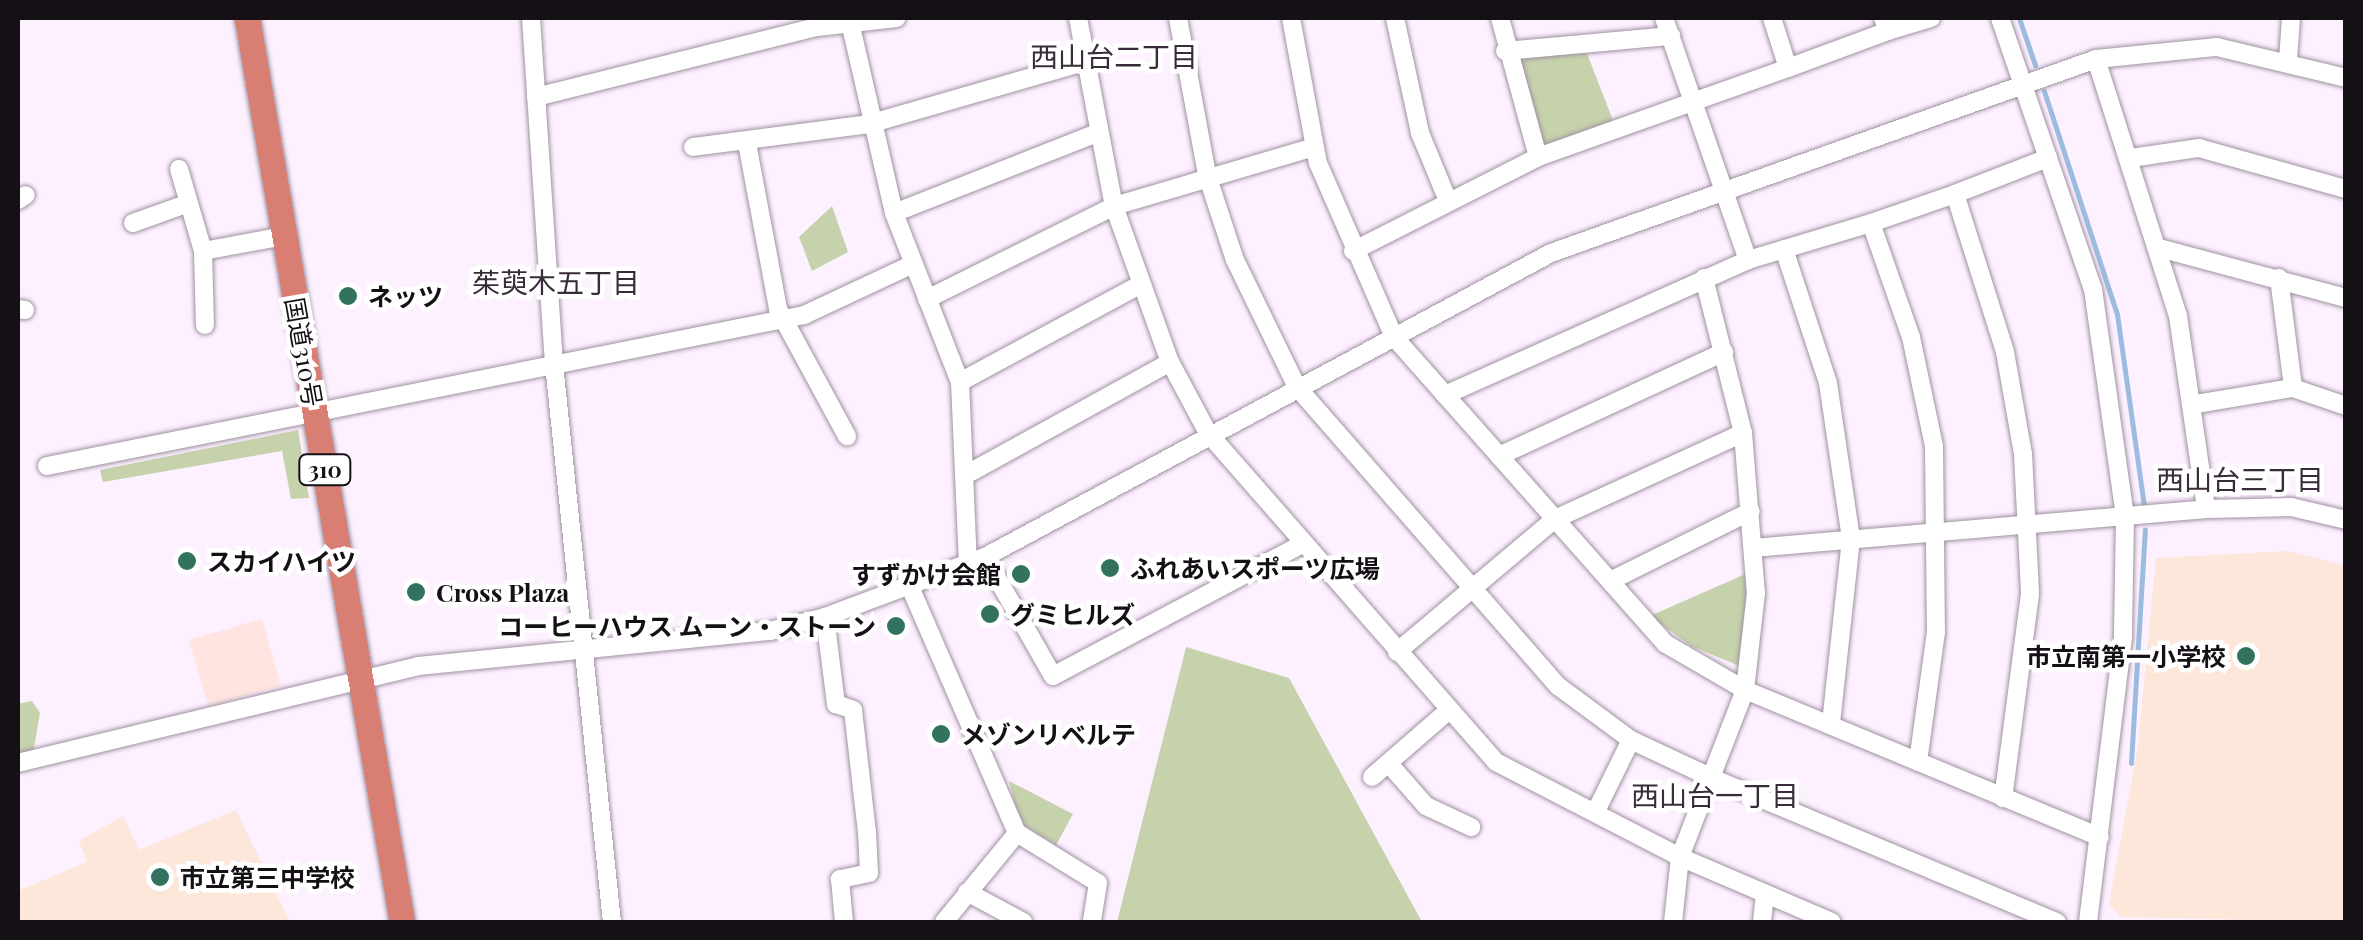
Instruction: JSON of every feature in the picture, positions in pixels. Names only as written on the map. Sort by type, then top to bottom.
[{"type":"highway","name":"国道310号","points":[[248,18],[402,922]]},
{"type":"street","points":[[531,18],[554,364],[612,922]]},
{"type":"street","points":[[536,97],[850,21],[896,18]]},
{"type":"street","points":[[1078,18],[1095,134],[1114,206],[1170,362],[1208,433],[1448,712],[1496,762],[1680,856],[1832,922]]},
{"type":"street","points":[[1178,18],[1207,175],[1235,260],[1297,387],[1466,588],[1558,686],[1632,740],[1712,778],[2013,914],[2057,922]]},
{"type":"street","points":[[1291,18],[1314,146],[1354,251],[1394,338],[1666,644],[1745,690],[2100,837]]},
{"type":"street","points":[[1395,18],[1420,133],[1448,201]]},
{"type":"street","points":[[1500,18],[1504,51],[1538,157]]},
{"type":"street","points":[[1664,18],[1748,260]]},
{"type":"street","points":[[1772,18],[1788,68]]},
{"type":"street","points":[[1354,251],[1538,157],[1788,68],[1885,24],[1931,18]]},
{"type":"street","points":[[2000,18],[2093,290],[2125,517],[2100,837],[2088,922]]},
{"type":"street","points":[[2288,60],[2291,18]]},
{"type":"street","points":[[850,21],[869,124],[894,212],[960,382],[976,561],[1053,676],[1304,543]]},
{"type":"street","points":[[1504,51],[1671,36]]},
{"type":"street","points":[[18,763],[360,678],[586,653],[824,617],[907,580],[976,561],[1208,433],[1551,254],[2096,59],[2217,47],[2288,60],[2346,78]]},
{"type":"street","points":[[2096,59],[2159,248],[2196,404],[2206,509]]},
{"type":"street","points":[[693,148],[869,124],[1084,62]]},
{"type":"street","points":[[894,212],[1095,134]]},
{"type":"street","points":[[748,143],[784,319],[847,436]]},
{"type":"street","points":[[927,300],[1114,206],[1314,146]]},
{"type":"street","points":[[2132,158],[2199,148],[2346,189]]},
{"type":"street","points":[[1445,395],[1748,260],[1955,194],[2048,158]]},
{"type":"street","points":[[179,170],[203,251],[205,324]]},
{"type":"street","points":[[1955,194],[2005,352],[2028,526],[2030,594],[2003,798]]},
{"type":"street","points":[[133,223],[189,203]]},
{"type":"street","points":[[1871,222],[1911,338],[1941,534],[1918,762]]},
{"type":"street","points":[[203,251],[284,236]]},
{"type":"street","points":[[2159,248],[2346,298]]},
{"type":"street","points":[[1784,249],[1828,383],[1851,540],[1831,723]]},
{"type":"street","points":[[47,466],[784,319],[913,264]]},
{"type":"street","points":[[1673,922],[1680,856],[1745,690],[1753,548],[1743,433],[1704,278]]},
{"type":"street","points":[[2279,278],[2293,388]]},
{"type":"street","points":[[960,382],[1142,284]]},
{"type":"street","points":[[1499,456],[1724,352]]},
{"type":"street","points":[[971,472],[1170,362]]},
{"type":"street","points":[[2196,404],[2293,388],[2346,406]]},
{"type":"street","points":[[1397,652],[1466,588],[1555,519],[1743,433]]},
{"type":"street","points":[[1753,548],[2206,509],[2292,507],[2346,520]]},
{"type":"street","points":[[1610,581],[1751,511]]},
{"type":"street","points":[[907,580],[1016,834],[1090,873],[1101,890],[1092,922]]},
{"type":"street","points":[[824,617],[836,704],[853,710],[867,832],[869,873],[840,879],[844,922]]},
{"type":"street","points":[[1372,777],[1448,712]]},
{"type":"street","points":[[1596,811],[1632,740]]},
{"type":"street","points":[[1390,765],[1426,806],[1471,827]]},
{"type":"street","points":[[944,922],[1016,834]]},
{"type":"street","points":[[967,892],[1023,922]]},
{"type":"street","points":[[1762,922],[1765,894]]},
{"type":"shaded area","name":"市立南第一小学校","points":[[2287,551],[2345,565],[2345,922],[2121,917],[2109,904],[2138,746],[2156,558]]},
{"type":"shaded area","points":[[262,619],[281,685],[208,706],[189,640]]},
{"type":"shaded area","name":"市立第三中学校","points":[[236,810],[290,922],[18,922],[18,891],[87,862],[79,841],[123,816],[139,850]]},
{"type":"green space","points":[[1586,51],[1614,123],[1540,150],[1517,56]]},
{"type":"green space","points":[[832,206],[848,252],[812,271],[799,237]]},
{"type":"green space","points":[[298,430],[309,498],[291,499],[282,451],[103,482],[100,470]]},
{"type":"green space","points":[[1750,572],[1742,667],[1691,646],[1650,616]]},
{"type":"green space","points":[[1186,647],[1289,678],[1422,922],[1117,922]]},
{"type":"green space","points":[[32,701],[40,713],[32,759],[18,755],[18,704]]},
{"type":"green space","points":[[1009,781],[1073,814],[1056,845],[1020,823]]},
{"type":"waterway","points":[[2019,18],[2035,65]]},
{"type":"waterway","points":[[2044,91],[2117,314],[2144,505]]},
{"type":"waterway","points":[[2131,763],[2145,529]]},
{"type":"place","name":"ネッツ","points":[[348,296]]},
{"type":"place","name":"スカイハイツ","points":[[187,561]]},
{"type":"place","name":"ふれあいスポーツ広場","points":[[1110,568]]},
{"type":"place","name":"すずかけ会館","points":[[1021,574]]},
{"type":"place","name":"Cross Plaza","points":[[416,592]]},
{"type":"place","name":"グミヒルズ","points":[[990,614]]},
{"type":"place","name":"コーヒーハウス ムーン・ストーン","points":[[896,626]]},
{"type":"place","name":"市立南第一小学校","points":[[2246,656]]},
{"type":"place","name":"メゾンリベルテ","points":[[941,734]]},
{"type":"place","name":"市立第三中学校","points":[[160,877]]},
{"type":"district","name":"西山台二丁目","points":[[1114,56]]},
{"type":"district","name":"茱萸木五丁目","points":[[556,282]]},
{"type":"district","name":"西山台三丁目","points":[[2240,479]]},
{"type":"district","name":"西山台一丁目","points":[[1715,795]]}]
